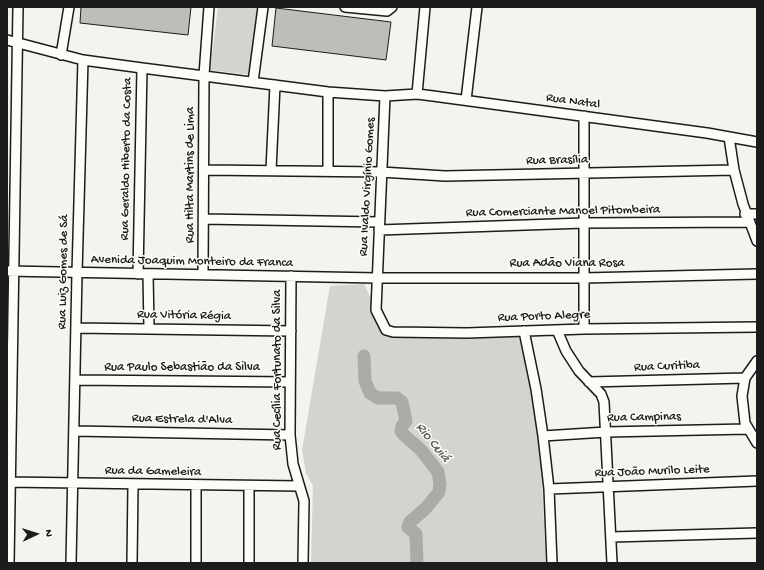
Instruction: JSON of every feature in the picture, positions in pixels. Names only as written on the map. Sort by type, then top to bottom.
[{"type":"street","points":[[9,563],[10,271],[18,7]]},
{"type":"street","points":[[61,55],[69,7]]},
{"type":"street","name":"Rua Hilta Martins de Lima","points":[[203,274],[205,170],[204,75],[210,7]]},
{"type":"street","points":[[253,82],[263,7]]},
{"type":"street","points":[[345,7],[387,11],[392,7]]},
{"type":"street","points":[[417,94],[425,7]]},
{"type":"street","points":[[466,100],[477,7]]},
{"type":"street","name":"Rua Natal","points":[[7,40],[83,60],[328,92],[385,96],[417,94],[584,116],[757,142]]},
{"type":"street","name":"Rua Luiz Gomes de Sá","points":[[71,563],[83,60]]},
{"type":"street","name":"Rua Geraldo Hiberto da Costa","points":[[138,274],[142,68]]},
{"type":"street","points":[[271,170],[275,85]]},
{"type":"street","points":[[328,92],[328,170]]},
{"type":"street","name":"Rua Ivaldo Virgínio Gomes","points":[[377,278],[385,96]]},
{"type":"street","points":[[584,116],[584,329]]},
{"type":"street","points":[[729,137],[734,170],[747,218],[757,241]]},
{"type":"street","name":"Rua Brasília","points":[[205,170],[328,170],[445,176],[734,170]]},
{"type":"street","name":"Rua Comerciante Manoel Pitombeira","points":[[204,219],[379,226],[584,223],[747,218],[757,214]]},
{"type":"street","name":"Avenida Joaquim Monteiro da Franca","points":[[10,271],[377,278]]},
{"type":"street","points":[[148,274],[149,328]]},
{"type":"street","name":"Rua Adão Viana Rosa","points":[[377,278],[583,278],[757,274]]},
{"type":"street","name":"Rua Cecília Fortunato da Silva","points":[[291,276],[290,435],[293,464],[304,501],[303,563]]},
{"type":"street","name":"Rua Porto Alegre","points":[[377,278],[376,310],[383,328],[388,331],[467,333],[584,329],[757,327]]},
{"type":"street","name":"Rua Vitória Régia","points":[[76,328],[291,331]]},
{"type":"street","points":[[557,330],[566,351],[579,371],[598,390],[603,398],[612,563]]},
{"type":"street","points":[[524,331],[536,389],[549,488],[552,563]]},
{"type":"street","points":[[757,361],[745,378],[742,408],[747,429],[757,443]]},
{"type":"street","name":"Rua Curitiba","points":[[589,382],[745,378]]},
{"type":"street","name":"Rua Paulo Sebastião da Silva","points":[[75,380],[290,382]]},
{"type":"street","name":"Rua Campinas","points":[[542,436],[606,432],[747,429]]},
{"type":"street","name":"Rua Estrela d'Alva","points":[[74,431],[290,435]]},
{"type":"street","name":"Rua João Murilo Leite","points":[[549,488],[757,481]]},
{"type":"street","name":"Rua da Gameleira","points":[[9,482],[196,486],[299,486]]},
{"type":"street","points":[[132,563],[133,485]]},
{"type":"street","points":[[196,486],[196,563]]},
{"type":"street","points":[[249,486],[249,563]]},
{"type":"street","points":[[611,537],[757,533]]},
{"type":"shaded area","points":[[218,7],[259,7],[251,75],[210,70]]},
{"type":"shaded area","points":[[364,284],[387,331],[522,333],[539,426],[546,563],[311,563],[313,486],[306,473],[302,450],[330,286]]},
{"type":"building","points":[[81,7],[191,7],[188,35],[80,23]]},
{"type":"building","points":[[276,8],[391,22],[386,60],[272,46]]},
{"type":"waterway","name":"Rio Cuiá","points":[[364,356],[365,381],[370,393],[378,398],[397,398],[402,402],[406,421],[402,426],[401,431],[421,450],[438,472],[440,484],[439,492],[426,508],[410,522],[408,527],[416,534],[417,563]]}]
